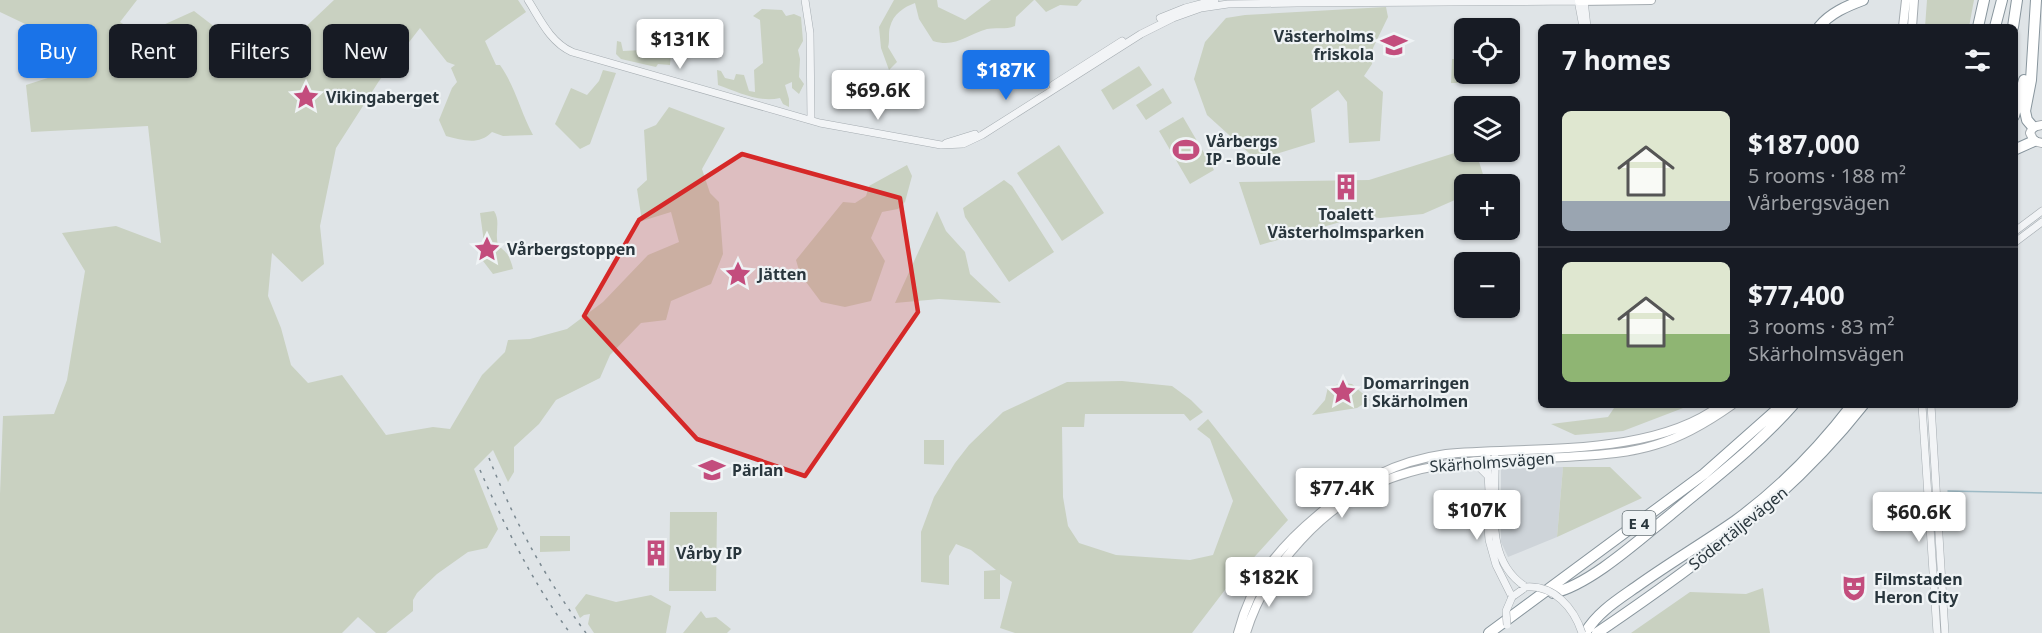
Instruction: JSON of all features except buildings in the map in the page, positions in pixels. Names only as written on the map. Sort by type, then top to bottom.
[{"type":"highway","points":[[1822,24],[1837,12],[1863,0]]},
{"type":"highway","points":[[1979,24],[1984,0]]},
{"type":"highway","points":[[1996,24],[2002,0]]},
{"type":"highway","points":[[2013,24],[2017,0]]},
{"type":"highway","points":[[2036,0],[2031,80],[2025,113],[2027,120],[2038,126]]},
{"type":"highway","points":[[2018,100],[2027,65],[2036,0]]},
{"type":"highway","points":[[2031,80],[2042,56]]},
{"type":"highway","points":[[2018,149],[2040,143]]},
{"type":"highway","points":[[1762,423],[1774,408]]},
{"type":"highway","name":"E 4","points":[[1489,633],[1704,474],[1779,408]]},
{"type":"highway","points":[[1553,593],[1579,584],[1633,545],[1757,442],[1790,408]]},
{"type":"highway","points":[[1584,633],[1598,615],[1659,571],[1712,537],[1761,500],[1805,459],[1849,408]]},
{"type":"highway","name":"Södertäljevägen","points":[[1597,633],[1752,519],[1804,472],[1837,438],[1861,408]]},
{"type":"main road","points":[[1581,1],[1651,0]]},
{"type":"main road","points":[[1903,24],[1906,0]]},
{"type":"main road","points":[[1912,24],[1914,0]]},
{"type":"main road","points":[[2038,126],[2030,136],[2040,143]]},
{"type":"main road","name":"Skärholmsvägen","points":[[1706,418],[1718,408]]},
{"type":"main road","name":"Skärholmsvägen","points":[[1238,633],[1248,604],[1262,575],[1279,551],[1343,494],[1388,468],[1436,455],[1604,454],[1637,450],[1675,438],[1726,408]]},
{"type":"main road","name":"Skärholmsvägen","points":[[1246,633],[1258,600],[1269,580],[1305,530],[1336,507],[1379,483],[1415,469],[1491,456]]},
{"type":"street","points":[[528,0],[552,38],[563,48],[572,52],[811,120],[941,145],[963,144],[982,135],[1141,34],[1173,18],[1201,8],[1228,4],[1581,1],[1585,24]]},
{"type":"street","points":[[805,0],[811,44],[811,120]]},
{"type":"street","points":[[941,145],[980,131],[1157,20],[1185,8],[1215,0]]},
{"type":"street","points":[[2018,229],[2042,211]]},
{"type":"street","points":[[2018,240],[2042,222]]},
{"type":"street","points":[[1922,408],[1937,633]]},
{"type":"street","points":[[1931,408],[1945,633]]},
{"type":"street","points":[[1491,456],[1488,476],[1487,528],[1496,565],[1512,597]]},
{"type":"street","points":[[1491,456],[1498,548],[1510,575],[1526,587]]},
{"type":"street","points":[[1454,462],[1474,465],[1488,476]]},
{"type":"street","points":[[1506,630],[1506,611],[1512,597],[1526,587],[1537,587],[1553,593],[1571,610],[1584,633]]},
{"type":"highlighted area","points":[[742,154],[900,198],[918,312],[805,476],[697,439],[584,316],[639,220]]},
{"type":"shaded area","points":[[1563,467],[1557,537],[1508,557],[1501,542],[1501,469]]},
{"type":"green space","points":[[0,0],[137,0],[120,22],[123,24],[109,24],[109,78],[197,78],[197,24],[165,24],[194,11],[211,24],[209,24],[209,78],[311,78],[311,24],[309,24],[334,0],[518,0],[526,12],[485,41],[496,65],[500,65],[510,82],[533,135],[503,136],[492,132],[481,139],[470,141],[446,136],[439,120],[452,88],[457,82],[451,68],[455,65],[447,62],[420,28],[409,42],[409,24],[323,24],[323,78],[381,78],[336,148],[320,226],[324,264],[302,282],[272,253],[268,296],[281,328],[291,365],[308,383],[342,375],[386,435],[433,427],[450,429],[482,375],[505,352],[508,340],[530,339],[567,329],[603,302],[648,255],[679,242],[671,212],[642,221],[637,189],[647,180],[644,130],[656,125],[669,107],[725,128],[702,169],[710,193],[719,202],[723,254],[711,284],[671,301],[666,320],[641,323],[610,355],[600,378],[556,400],[539,424],[514,447],[514,472],[508,482],[493,450],[474,469],[498,529],[487,548],[468,552],[437,574],[417,593],[413,600],[413,611],[386,633],[376,633],[358,617],[342,633],[0,633],[0,494],[3,416],[54,414],[67,380],[85,271],[62,233],[116,226],[161,243],[148,126],[31,132],[26,85],[48,78],[97,78],[97,24],[25,24],[0,12]]},
{"type":"green space","points":[[894,0],[937,0],[938,7],[965,20],[991,0],[1034,0],[1016,17],[1015,26],[987,29],[948,43],[933,41],[919,19],[915,3],[903,9],[891,22],[888,47],[897,62],[889,70],[881,48],[879,27]]},
{"type":"green space","points":[[1035,0],[1082,0],[1077,6],[1060,5],[1046,12]]},
{"type":"green space","points":[[1927,0],[1974,0],[1970,24],[1925,24]]},
{"type":"green space","points":[[1386,7],[1388,17],[1373,48],[1372,64],[1364,76],[1383,92],[1380,141],[1349,143],[1347,102],[1338,90],[1311,109],[1315,142],[1276,154],[1250,154],[1207,115],[1194,79],[1205,42],[1226,18]]},
{"type":"green space","points":[[762,9],[782,10],[786,16],[794,14],[801,17],[803,41],[798,50],[799,77],[804,84],[799,94],[792,88],[792,82],[785,85],[789,107],[783,104],[780,98],[756,98],[718,85],[717,70],[721,71],[725,78],[734,80],[736,74],[744,75],[749,91],[755,92],[754,70],[763,63],[760,20],[753,16]]},
{"type":"green space","points":[[617,41],[621,42],[623,51],[642,50],[649,56],[658,45],[672,44],[670,65],[658,64],[656,67],[621,59],[616,54]]},
{"type":"green space","points":[[1452,59],[1454,59],[1454,83],[1451,83]]},
{"type":"green space","points":[[1139,66],[1152,85],[1113,110],[1101,90]]},
{"type":"green space","points":[[603,70],[616,73],[590,144],[580,149],[555,124],[571,88],[587,95],[599,81]]},
{"type":"green space","points":[[1163,88],[1172,103],[1146,120],[1136,105]]},
{"type":"green space","name":"Vårbergs IP - Boule","points":[[1183,117],[1214,170],[1190,184],[1159,131]]},
{"type":"green space","points":[[1059,145],[1104,213],[1062,241],[1017,173]]},
{"type":"green space","points":[[1454,153],[1454,162],[1479,162],[1483,174],[1454,174],[1454,200],[1423,214],[1380,218],[1361,216],[1260,245],[1239,182],[1369,180]]},
{"type":"green space","points":[[907,165],[912,176],[905,202],[898,209],[882,212],[871,238],[885,261],[871,301],[845,307],[821,302],[800,274],[796,260],[843,202],[855,203],[866,196],[869,186]]},
{"type":"green space","points":[[1004,180],[1012,186],[1054,252],[1009,282],[965,217],[963,208]]},
{"type":"green space","points":[[494,211],[497,221],[497,242],[508,255],[513,269],[493,274],[483,261],[480,213]]},
{"type":"green space","points":[[937,211],[946,231],[965,252],[970,274],[1001,303],[939,299],[895,303]]},
{"type":"green space","points":[[1122,381],[1172,386],[1203,412],[1190,421],[1184,414],[1085,414],[1084,427],[1062,427],[1063,497],[1068,526],[1079,543],[1116,555],[1190,560],[1213,555],[1233,501],[1210,439],[1197,429],[1208,419],[1288,520],[1228,586],[1192,633],[1015,633],[1000,628],[1012,582],[1000,574],[1000,599],[984,599],[984,571],[996,570],[971,550],[956,544],[949,556],[949,585],[921,582],[921,532],[934,497],[969,445],[1003,412],[1067,382]]},
{"type":"green space","points":[[1343,383],[1352,384],[1370,400],[1357,408],[1312,415],[1325,400],[1328,387]]},
{"type":"green space","points":[[1614,408],[1683,408],[1623,431],[1575,435],[1551,424],[1608,417]]},
{"type":"green space","points":[[924,440],[944,440],[944,465],[924,464]]},
{"type":"green space","points":[[1563,467],[1610,467],[1642,498],[1557,537]]},
{"type":"green space","points":[[670,512],[717,512],[716,591],[669,591]]},
{"type":"green space","points":[[540,536],[570,536],[570,551],[540,552]]},
{"type":"green space","points":[[1763,588],[1770,633],[1631,633],[1690,592],[1746,594]]},
{"type":"green space","points":[[586,594],[616,602],[651,595],[671,606],[666,633],[594,633],[588,624],[590,614],[580,618],[575,608]]},
{"type":"green space","points":[[701,611],[706,618],[716,617],[731,629],[727,633],[683,633]]},
{"type":"waterway","points":[[1948,491],[2042,493]]},
{"type":"railway","points":[[489,458],[532,548],[557,591],[586,633]]},
{"type":"railway","points":[[480,470],[520,554],[570,633]]},
{"type":"place","name":"Västerholms friskola","points":[[1394,45]]},
{"type":"place","name":"Vikingaberget","points":[[306,97]]},
{"type":"place","name":"Vårbergs IP - Boule","points":[[1186,150]]},
{"type":"place","name":"Toalett Västerholmsparken","points":[[1346,187]]},
{"type":"place","name":"Vårbergstoppen","points":[[487,249]]},
{"type":"place","name":"Jätten","points":[[738,274]]},
{"type":"place","name":"Domarringen i Skärholmen","points":[[1343,392]]},
{"type":"place","name":"Pärlan","points":[[712,470]]},
{"type":"place","name":"Vårby IP","points":[[656,553]]},
{"type":"place","name":"Filmstaden Heron City","points":[[1854,588]]}]
